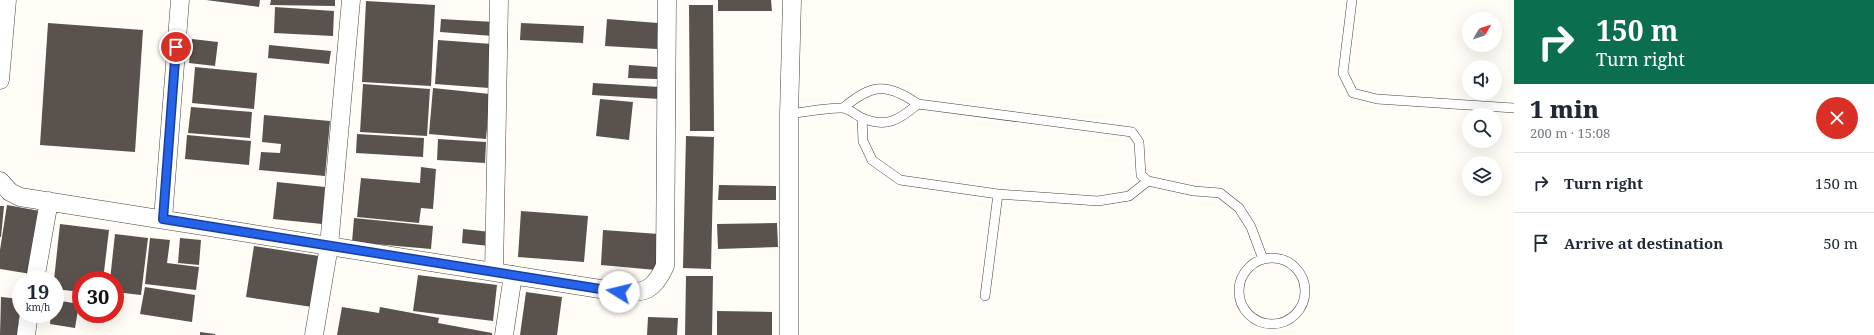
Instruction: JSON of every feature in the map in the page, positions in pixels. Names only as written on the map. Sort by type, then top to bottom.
[{"type":"street","points":[[0,80],[7,0]]},
{"type":"street","points":[[163,219],[180,0]]},
{"type":"street","points":[[314,335],[330,246],[351,0]]},
{"type":"street","points":[[494,272],[498,0]]},
{"type":"street","points":[[0,181],[10,192],[20,197],[636,294],[649,289],[658,281],[665,266],[667,0]]},
{"type":"street","points":[[789,335],[792,0]]},
{"type":"street","points":[[37,271],[49,201]]},
{"type":"street","points":[[504,335],[513,275]]},
{"type":"street","points":[[26,335],[28,323]]},
{"type":"lane","points":[[1352,0],[1343,74],[1353,93],[1377,99],[1514,108]]},
{"type":"lane","points":[[790,114],[843,108],[861,93],[877,89],[891,89],[903,94],[918,104],[1132,132],[1139,142],[1141,175],[1148,181],[1194,191],[1220,193],[1239,208],[1251,227],[1263,259]]},
{"type":"lane","points":[[843,108],[862,118],[879,123],[892,122],[902,117],[918,104]]},
{"type":"lane","points":[[862,118],[863,141],[872,160],[900,180],[998,194],[1098,201],[1129,196],[1148,181]]},
{"type":"lane","points":[[985,296],[998,194]]},
{"type":"lane","points":[[1272,258],[1283,260],[1292,265],[1299,272],[1303,282],[1303,302],[1294,314],[1281,322],[1271,324],[1261,322],[1248,313],[1240,300],[1239,289],[1243,275],[1253,263],[1263,259],[1272,258]]},
{"type":"building","points":[[206,0],[260,0],[259,7]]},
{"type":"building","points":[[271,0],[335,0],[335,6],[270,5]]},
{"type":"building","points":[[718,0],[771,0],[772,11],[718,11]]},
{"type":"building","points":[[366,1],[435,5],[431,86],[362,82]]},
{"type":"building","points":[[689,5],[713,5],[714,131],[690,131]]},
{"type":"building","points":[[275,7],[334,11],[333,36],[274,33]]},
{"type":"building","points":[[441,19],[494,22],[493,36],[440,32]]},
{"type":"building","points":[[607,19],[658,23],[657,49],[605,46]]},
{"type":"building","points":[[48,23],[143,30],[135,152],[40,145]]},
{"type":"building","points":[[521,23],[584,26],[583,43],[520,40]]},
{"type":"building","points":[[192,39],[218,42],[215,66],[189,63]]},
{"type":"building","points":[[438,40],[492,44],[489,88],[435,84]]},
{"type":"building","points":[[269,45],[331,51],[329,64],[268,58]]},
{"type":"building","points":[[629,65],[658,67],[657,79],[628,78]]},
{"type":"building","points":[[195,67],[257,73],[254,109],[192,103]]},
{"type":"building","points":[[593,83],[660,87],[660,99],[592,95]]},
{"type":"building","points":[[363,84],[430,89],[427,136],[360,132]]},
{"type":"building","points":[[433,88],[490,94],[486,139],[429,134]]},
{"type":"building","points":[[600,99],[633,102],[629,140],[596,136]]},
{"type":"building","points":[[191,107],[252,112],[250,138],[188,133]]},
{"type":"building","points":[[264,115],[330,121],[325,176],[259,170],[261,152],[280,153],[281,144],[262,142]]},
{"type":"building","points":[[357,134],[424,138],[423,157],[356,153]]},
{"type":"building","points":[[187,135],[251,141],[249,165],[185,159]]},
{"type":"building","points":[[686,136],[714,137],[711,269],[683,268]]},
{"type":"building","points":[[438,139],[486,142],[485,163],[437,160]]},
{"type":"building","points":[[421,167],[436,169],[433,209],[421,208],[419,223],[357,217],[361,178],[420,183]]},
{"type":"building","points":[[277,182],[325,187],[322,224],[273,219]]},
{"type":"building","points":[[719,185],[776,186],[776,200],[718,200]]},
{"type":"building","points":[[7,205],[40,211],[31,271],[12,271],[0,269],[0,250]]},
{"type":"building","points":[[0,206],[4,206],[1,237],[0,237]]},
{"type":"building","points":[[521,211],[588,216],[584,262],[518,257]]},
{"type":"building","points":[[354,218],[433,226],[431,249],[352,242]]},
{"type":"building","points":[[777,223],[778,247],[718,249],[717,224]]},
{"type":"building","points":[[60,224],[109,230],[104,271],[72,271],[72,291],[64,290],[64,271],[55,271]]},
{"type":"building","points":[[463,229],[491,232],[489,246],[462,243]]},
{"type":"building","points":[[603,230],[659,234],[656,270],[601,265]]},
{"type":"building","points":[[115,234],[148,238],[141,295],[124,293],[124,271],[111,271]]},
{"type":"building","points":[[150,238],[170,240],[167,263],[199,267],[196,290],[145,284]]},
{"type":"building","points":[[180,238],[201,240],[199,265],[178,263]]},
{"type":"building","points":[[254,246],[319,256],[312,307],[246,297]]},
{"type":"building","points":[[418,275],[497,285],[493,321],[413,311]]},
{"type":"building","points":[[686,276],[713,276],[712,335],[685,335]]},
{"type":"building","points":[[145,287],[195,295],[192,322],[140,314]]},
{"type":"building","points":[[526,292],[562,297],[557,335],[520,335]]},
{"type":"building","points":[[1,297],[12,298],[12,323],[18,323],[17,335],[0,335]]},
{"type":"building","points":[[64,302],[72,303],[72,323],[76,323],[75,328],[50,324],[64,323]]},
{"type":"building","points":[[342,307],[379,313],[380,307],[439,318],[438,323],[492,333],[492,335],[337,335]]},
{"type":"building","points":[[717,311],[772,312],[772,335],[717,335]]},
{"type":"building","points":[[648,317],[678,318],[677,335],[647,335]]},
{"type":"building","points":[[200,332],[215,334],[215,335],[200,335]]},
{"type":"route","points":[[176,47],[163,219],[619,292]]}]
